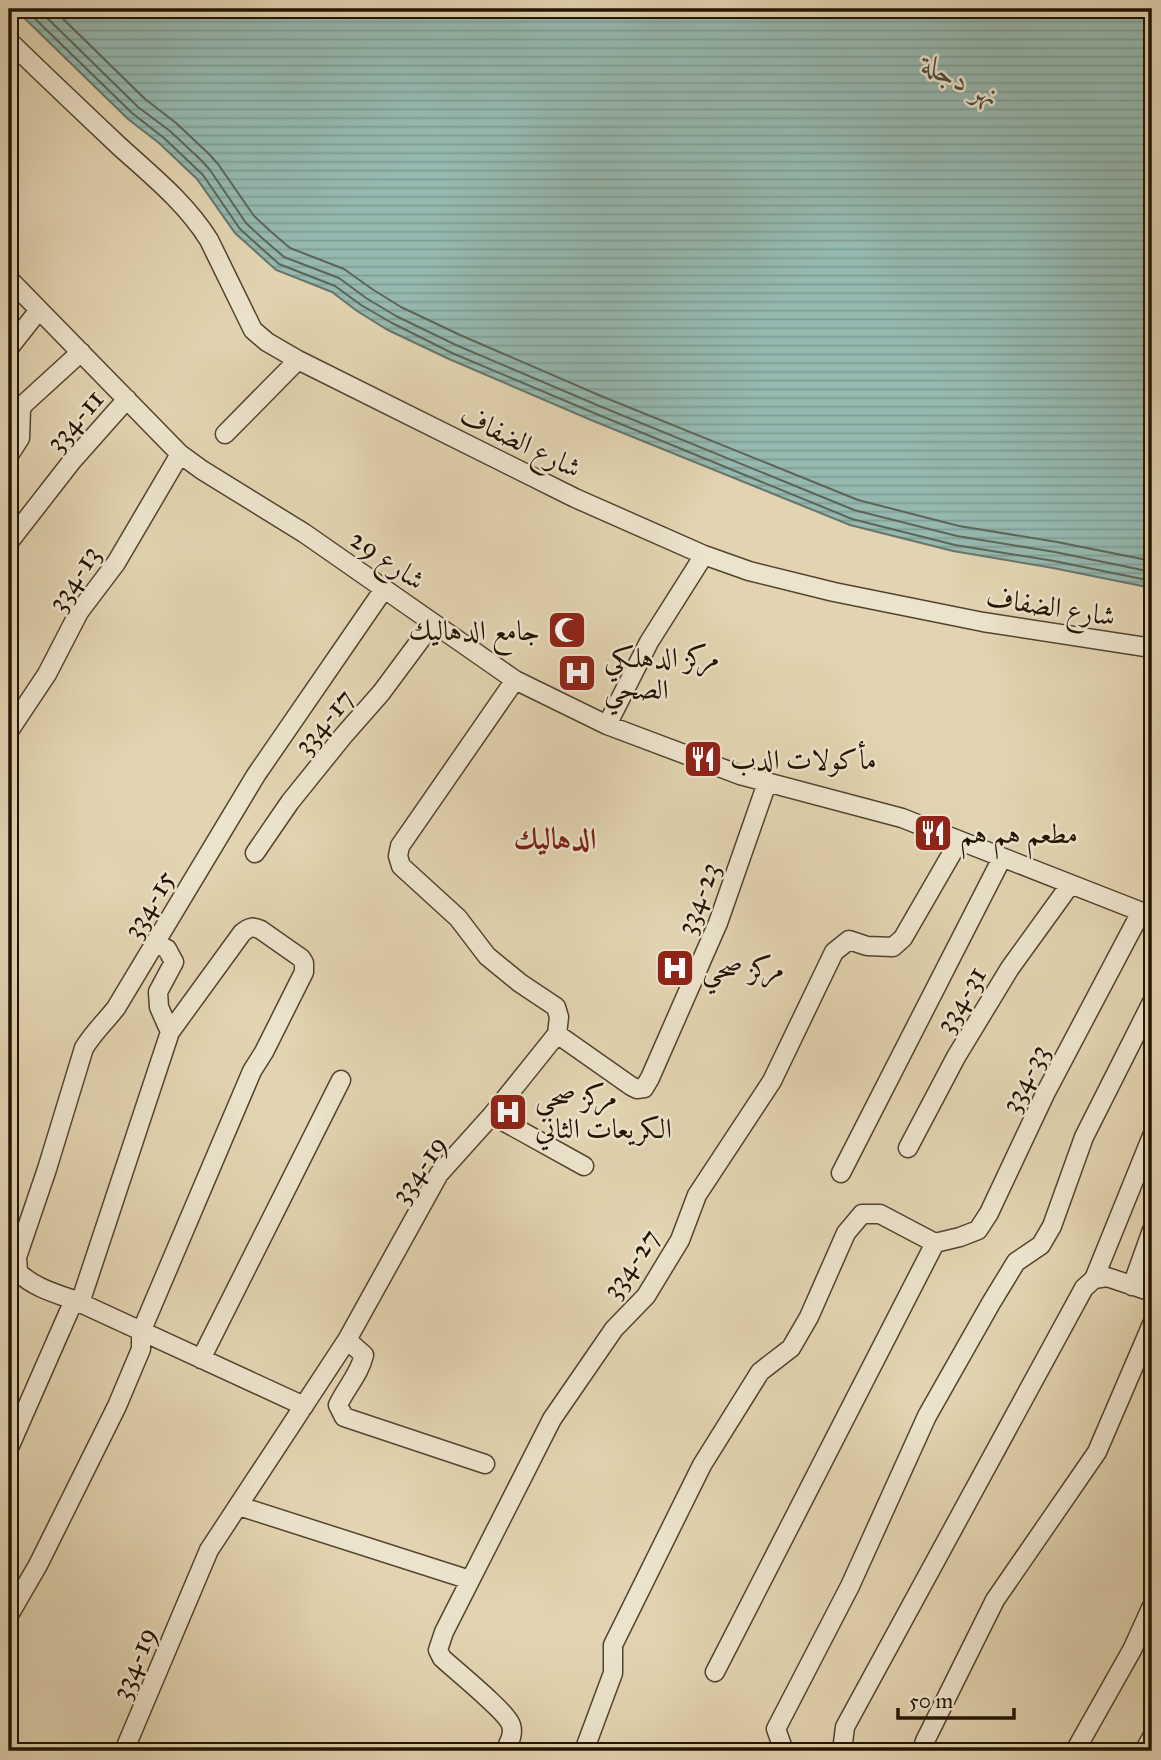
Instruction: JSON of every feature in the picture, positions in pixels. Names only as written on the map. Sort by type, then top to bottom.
[{"type":"street","name":"شارع الضفاف","points":[[9,41],[181,203],[209,240],[253,330],[267,342],[298,360],[554,488],[704,555],[749,571],[834,592],[983,622],[1152,648]]},
{"type":"street","name":"شارع 29","points":[[9,279],[180,454],[304,533],[515,680],[607,725],[740,775],[902,818],[1146,914]]},
{"type":"street","points":[[9,348],[39,310]]},
{"type":"street","points":[[9,455],[20,438],[21,410],[24,404],[81,352]]},
{"type":"street","points":[[225,433],[298,360]]},
{"type":"street","name":"334-11","points":[[9,542],[72,461],[127,399]]},
{"type":"street","name":"334-13","points":[[9,731],[47,674],[79,612],[116,563],[180,454]]},
{"type":"street","points":[[607,725],[649,642],[704,555]]},
{"type":"street","name":"334-15","points":[[77,1302],[27,1281],[18,1272],[16,1257],[47,1169],[84,1048],[116,1008],[256,775],[384,589]]},
{"type":"street","name":"334-17","points":[[255,853],[290,802],[381,693],[433,623]]},
{"type":"street","points":[[515,680],[400,846],[398,856],[401,866],[458,918],[487,956],[555,1007],[559,1017],[557,1034]]},
{"type":"street","name":"334-23","points":[[557,1034],[631,1086],[644,1088],[718,923],[767,783]]},
{"type":"street","name":"334-27","points":[[505,1751],[512,1735],[511,1722],[442,1658],[438,1650],[444,1632],[552,1419],[614,1329],[646,1296],[680,1240],[697,1195],[772,1081],[834,952],[849,940],[867,946],[893,947],[903,938],[959,841]]},
{"type":"street","points":[[841,1173],[1002,858]]},
{"type":"street","name":"334-31","points":[[908,1148],[956,1056],[996,990],[1070,884]]},
{"type":"street","name":"334-33","points":[[935,1243],[978,1230],[989,1213],[1046,1092],[1146,914]]},
{"type":"street","points":[[9,1448],[77,1302],[170,1032],[242,933],[255,927],[290,950],[304,963],[304,972],[253,1071],[141,1332],[141,1349],[117,1406],[38,1565],[9,1615]]},
{"type":"street","points":[[155,943],[167,949],[174,962],[158,992],[159,1007],[170,1032]]},
{"type":"street","points":[[784,1751],[776,1728],[850,1586],[927,1416],[1016,1262],[1041,1245],[1052,1226],[1084,1137],[1152,1002]]},
{"type":"street","name":"334-19","points":[[124,1751],[209,1550],[347,1340],[439,1174],[492,1115],[557,1034]]},
{"type":"street","points":[[201,1359],[341,1080]]},
{"type":"street","points":[[492,1115],[584,1166]]},
{"type":"street","points":[[842,1751],[845,1727],[1084,1289],[1094,1279],[1152,1136]]},
{"type":"street","points":[[584,1751],[613,1673],[613,1644],[702,1465],[760,1372],[791,1348],[809,1317],[846,1233],[862,1214],[880,1214],[935,1243],[715,1672]]},
{"type":"street","points":[[1132,1286],[1152,1230]]},
{"type":"street","points":[[1094,1279],[1107,1278],[1152,1292]]},
{"type":"street","points":[[77,1302],[304,1406]]},
{"type":"street","points":[[922,1751],[995,1600],[1097,1452],[1152,1324]]},
{"type":"street","points":[[347,1340],[364,1355],[362,1365],[338,1405],[344,1417],[485,1464]]},
{"type":"street","points":[[239,1506],[470,1580]]},
{"type":"street","points":[[1075,1751],[1132,1650],[1152,1606]]},
{"type":"street","points":[[1144,1751],[1152,1737]]},
{"type":"water","name":"نهر دجلة","points":[[15,9],[1152,9],[1152,588],[953,551],[850,525],[591,420],[388,330],[332,292],[276,270],[235,233],[197,179],[159,143],[128,119]]},
{"type":"place","name":"جامع الدهاليك","points":[[567,630]]},
{"type":"place","name":"مركز الدهلكي الصحي","points":[[577,673]]},
{"type":"place","name":"مأكولات الدب","points":[[703,759]]},
{"type":"place","name":"مطعم هم هم","points":[[933,833]]},
{"type":"place","name":"مركز صحي","points":[[675,968]]},
{"type":"place","name":"مركز صحي الكريعات الثاني","points":[[508,1112]]},
{"type":"district","name":"الدهاليك","points":[[555,839]]}]
